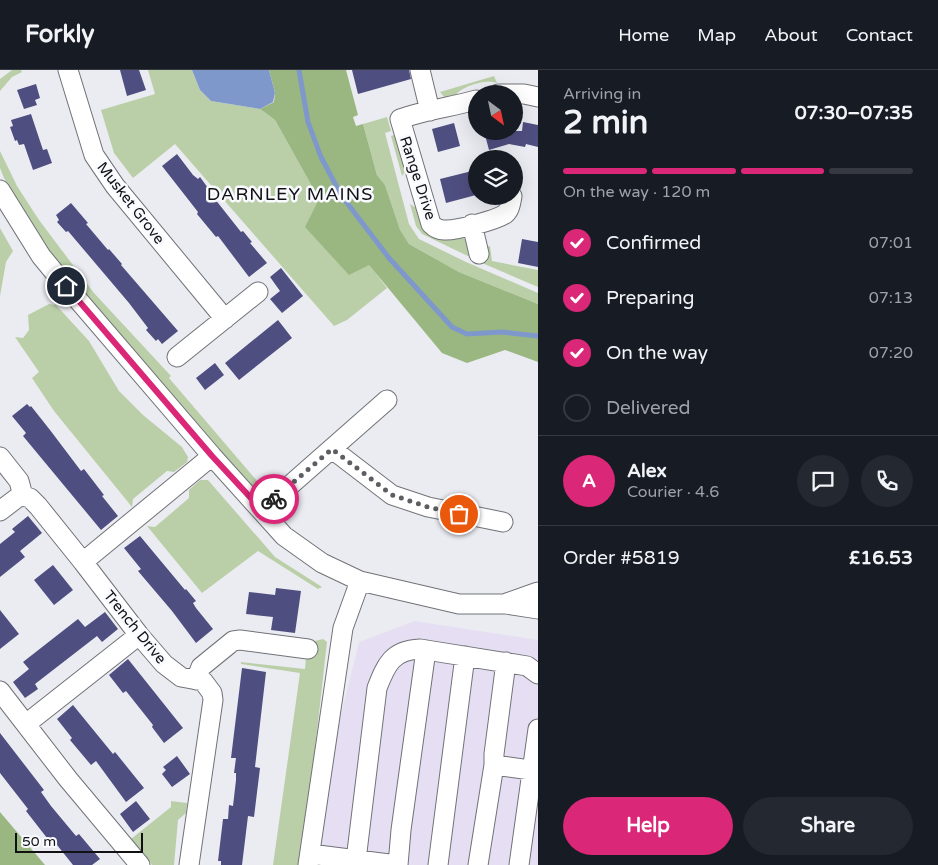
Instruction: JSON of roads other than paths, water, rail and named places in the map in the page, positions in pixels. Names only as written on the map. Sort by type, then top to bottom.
[{"type":"street","name":"Musket Grove","points":[[68,70],[94,155],[115,186],[224,318]]},
{"type":"street","points":[[420,70],[430,111]]},
{"type":"street","points":[[523,94],[538,97]]},
{"type":"street","name":"Range Drive","points":[[468,102],[416,113],[400,119],[431,224],[442,231],[472,224],[506,213],[510,205]]},
{"type":"street","points":[[0,190],[41,256],[212,456],[284,536],[322,563],[360,581],[459,604],[506,604],[538,608]]},
{"type":"street","points":[[472,224],[479,254]]},
{"type":"street","points":[[177,357],[258,292]]},
{"type":"street","points":[[262,510],[387,400]]},
{"type":"street","points":[[332,449],[392,495],[428,507],[503,522]]},
{"type":"street","points":[[83,562],[212,456]]},
{"type":"street","points":[[0,457],[19,481],[23,496],[17,498],[0,511]]},
{"type":"street","name":"Trench Drive","points":[[23,496],[30,498],[38,506],[138,635],[164,664],[181,677],[203,681],[209,688],[213,700],[189,865]]},
{"type":"street","points":[[360,581],[343,628],[309,860],[356,860],[398,865],[401,830],[426,650]]},
{"type":"street","points":[[506,604],[538,592]]},
{"type":"street","points":[[26,724],[138,635]]},
{"type":"street","points":[[196,680],[201,668],[233,641],[240,640],[308,649]]},
{"type":"street","points":[[356,860],[377,688],[385,668],[395,656],[408,649],[426,650],[527,666],[538,674]]},
{"type":"street","points":[[438,865],[465,656]]},
{"type":"street","points":[[478,865],[494,765],[506,662]]},
{"type":"street","points":[[0,691],[68,779],[140,865]]},
{"type":"street","points":[[519,865],[535,771],[538,729]]},
{"type":"street","points":[[494,765],[535,771]]},
{"type":"water","points":[[192,70],[269,70],[275,93],[273,102],[260,109],[211,101],[200,90]]},
{"type":"waterway","points":[[299,70],[308,122],[321,157],[341,195],[389,258],[452,327],[467,334],[502,332],[538,336]]},
{"type":"district","name":"DARNLEY MAINS","points":[[290,194]]}]
